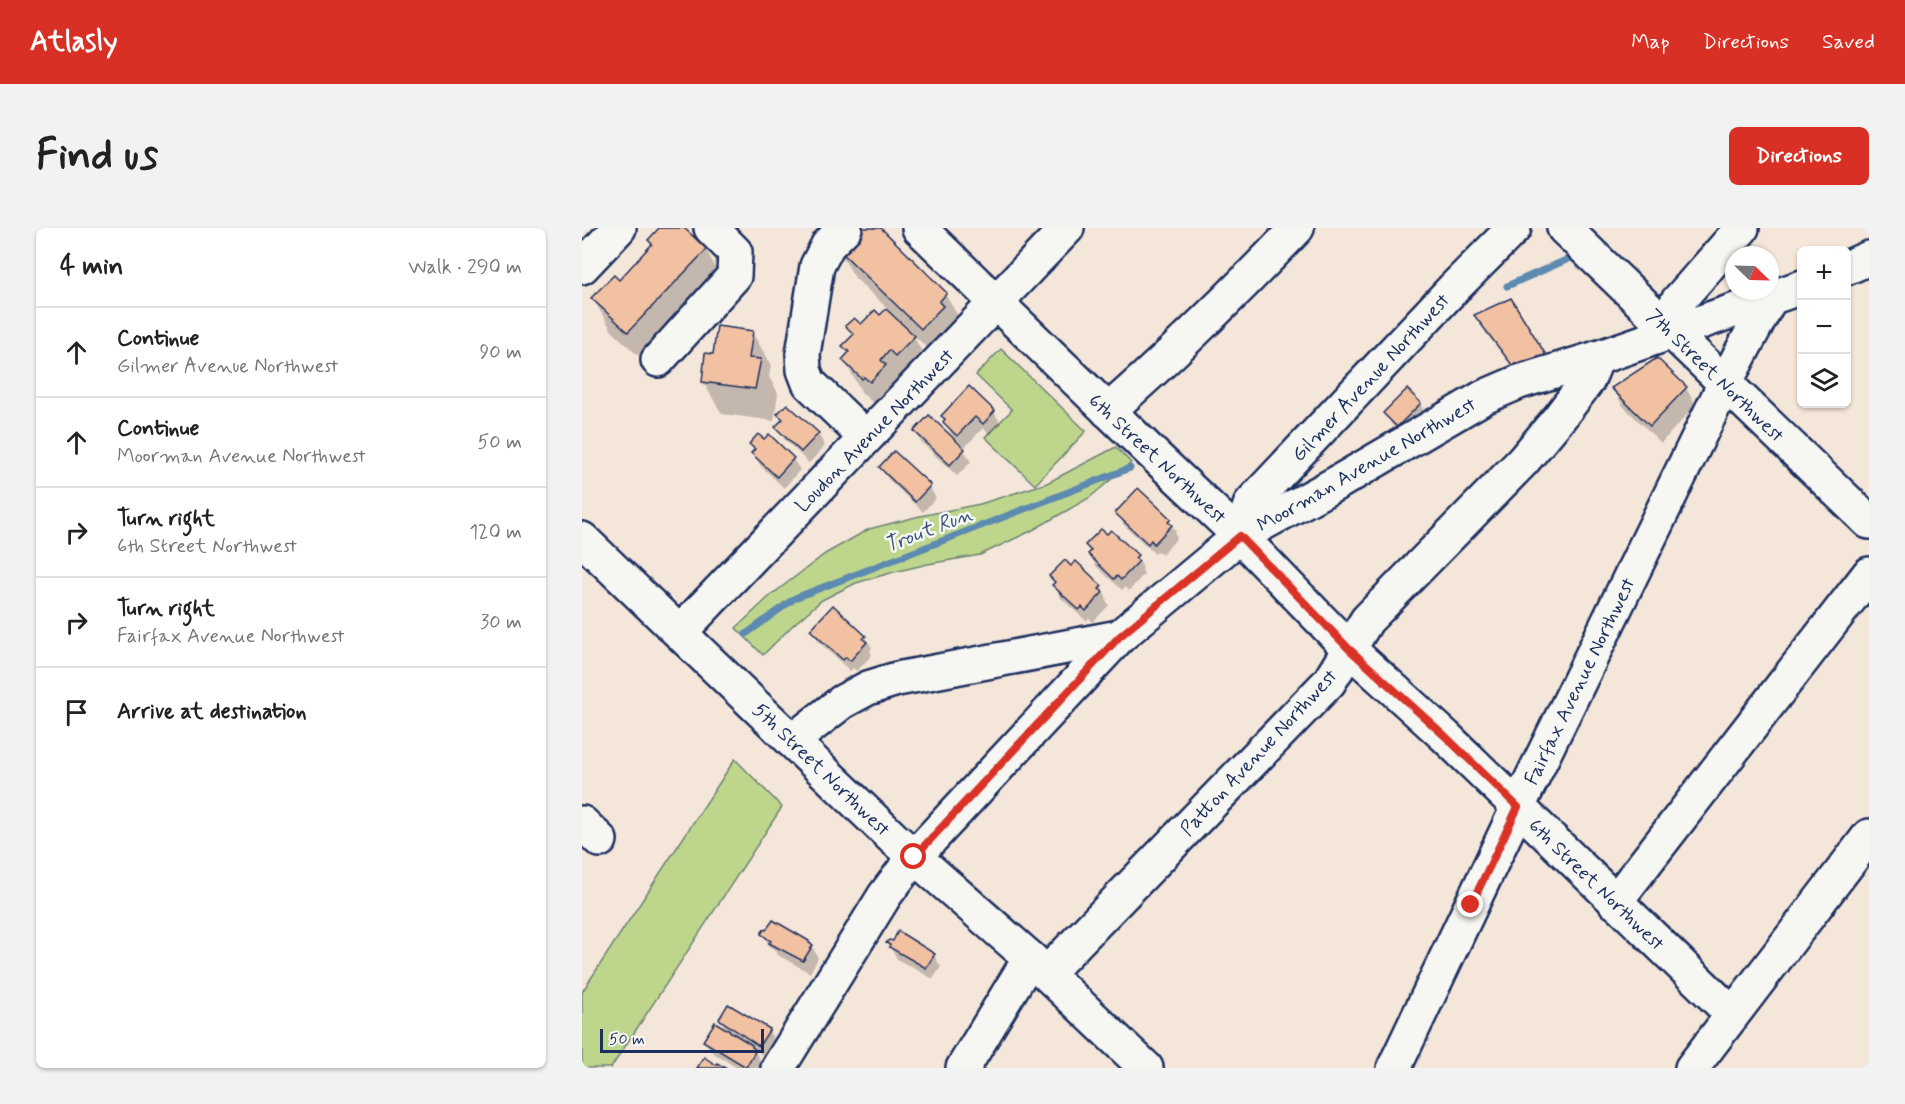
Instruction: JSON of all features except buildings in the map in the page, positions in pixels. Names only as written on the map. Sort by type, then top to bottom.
[{"type":"street","points":[[582,267],[619,228]]},
{"type":"street","points":[[658,360],[734,276],[735,252],[711,228]]},
{"type":"street","points":[[845,228],[828,245],[817,266],[803,354],[804,370],[809,383],[865,437]]},
{"type":"street","name":"6th Street Northwest","points":[[919,228],[1240,536],[1349,649],[1445,736],[1732,1014]]},
{"type":"street","name":"Loudon Avenue Northwest","points":[[680,632],[1067,228]]},
{"type":"street","points":[[1108,411],[1197,329],[1297,228]]},
{"type":"street","name":"Gilmer Avenue Northwest","points":[[1240,536],[1251,503],[1452,290],[1514,228]]},
{"type":"street","name":"7th Street Northwest","points":[[1563,228],[1869,522]]},
{"type":"street","points":[[1671,332],[1677,302],[1742,228]]},
{"type":"street","name":"Moorman Avenue Northwest","points":[[1779,294],[1797,289]]},
{"type":"street","name":"Moorman Avenue Northwest","points":[[792,741],[842,702],[878,685],[897,679],[1119,637],[1240,536],[1337,483],[1484,397],[1519,382],[1597,358],[1762,300]]},
{"type":"street","name":"Fairfax Avenue Northwest","points":[[1394,1068],[1518,807],[1725,383],[1769,300]]},
{"type":"street","name":"Patton Avenue Northwest","points":[[963,1068],[1038,965],[1329,682],[1367,620],[1523,461],[1588,380],[1597,358]]},
{"type":"street","name":"5th Street Northwest","points":[[582,539],[914,857],[1038,965],[1146,1068]]},
{"type":"street","points":[[1615,902],[1869,574]]},
{"type":"street","points":[[778,1068],[885,895],[914,857],[1119,637]]},
{"type":"street","points":[[1692,1068],[1869,836]]},
{"type":"green space","points":[[1001,349],[1086,431],[1035,485],[985,437],[1012,410],[976,375]]},
{"type":"green space","points":[[1116,447],[1131,463],[1089,498],[1031,531],[980,555],[928,564],[856,583],[822,600],[763,655],[736,628],[770,596],[825,554],[869,529],[980,504],[1047,483]]},
{"type":"green space","points":[[735,759],[782,807],[611,1068],[582,1068],[582,992]]},
{"type":"waterway","name":"Trout Run","points":[[1507,286],[1573,257]]},
{"type":"waterway","name":"Trout Run","points":[[746,634],[795,598],[1130,468]]},
{"type":"route","points":[[914,857],[1119,637],[1240,536],[1349,649],[1445,736],[1518,807],[1471,905]]}]
